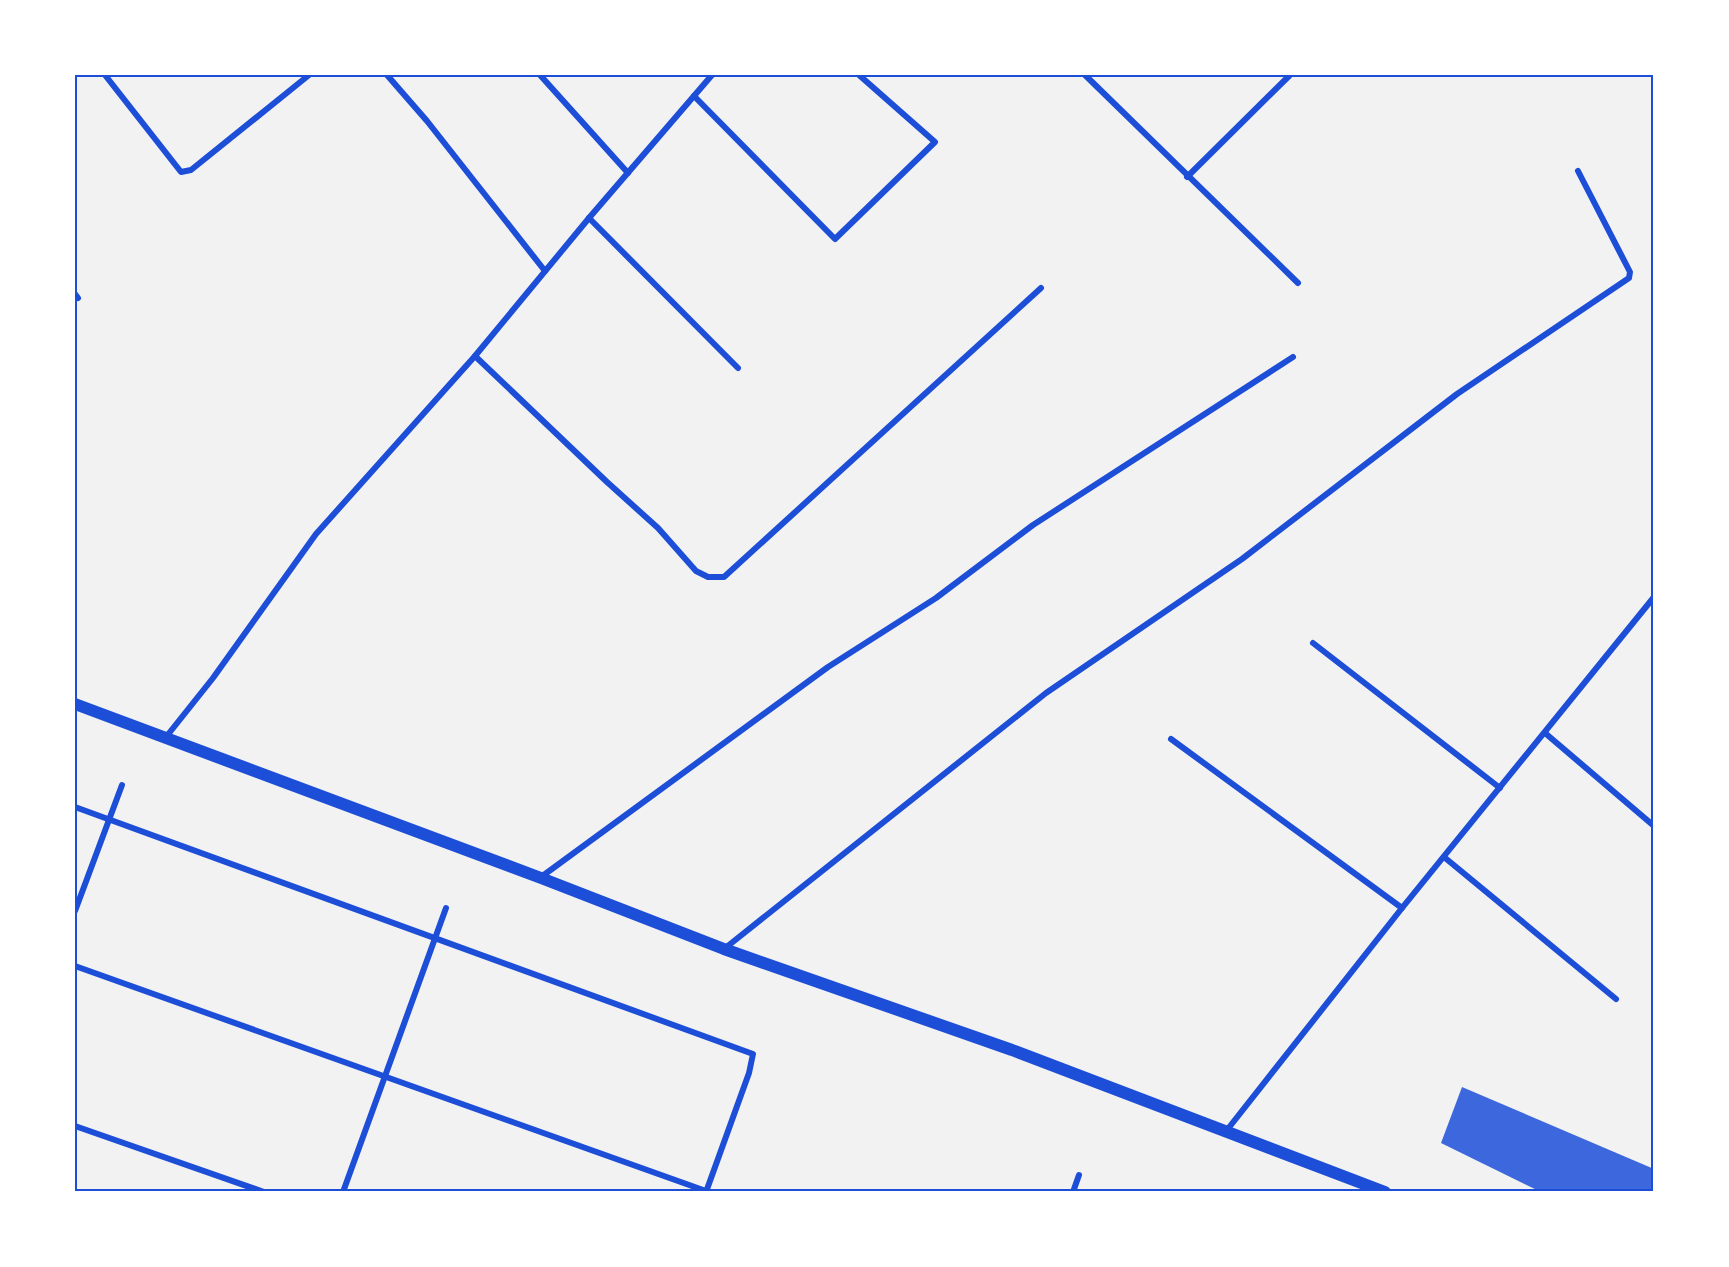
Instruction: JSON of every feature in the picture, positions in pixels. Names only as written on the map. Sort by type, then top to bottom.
[{"type":"main road","points":[[75,704],[724,949],[1012,1050],[1385,1192]]},
{"type":"street","points":[[105,75],[181,172],[191,170],[309,75]]},
{"type":"street","points":[[387,75],[428,121],[545,271]]},
{"type":"street","points":[[540,75],[628,173]]},
{"type":"street","points":[[166,737],[213,678],[316,534],[475,356],[589,218],[712,75]]},
{"type":"street","points":[[694,96],[835,239],[935,142],[859,75]]},
{"type":"street","points":[[1084,75],[1298,283]]},
{"type":"street","points":[[1187,177],[1290,75]]},
{"type":"street","points":[[724,949],[1046,693],[1242,559],[1457,394],[1629,278],[1630,272],[1578,171]]},
{"type":"street","points":[[589,218],[738,368]]},
{"type":"street","points":[[475,356],[658,528],[696,571],[708,577],[724,577],[1041,288]]},
{"type":"street","points":[[541,878],[828,667],[936,598],[1033,525],[1293,357]]},
{"type":"street","points":[[1227,1130],[1402,908],[1652,606],[1654,597]]},
{"type":"street","points":[[1313,643],[1500,788]]},
{"type":"street","points":[[1545,733],[1654,826]]},
{"type":"street","points":[[1171,740],[1402,908]]},
{"type":"street","points":[[75,911],[122,785]]},
{"type":"street","points":[[75,807],[753,1054],[749,1073],[706,1192],[385,1075],[75,966]]},
{"type":"street","points":[[1444,857],[1616,999]]},
{"type":"street","points":[[343,1192],[446,908]]},
{"type":"street","points":[[75,1126],[264,1192]]},
{"type":"street","points":[[1073,1192],[1079,1174]]},
{"type":"building","points":[[1462,1087],[1654,1169],[1654,1192],[1541,1192],[1441,1143]]}]
